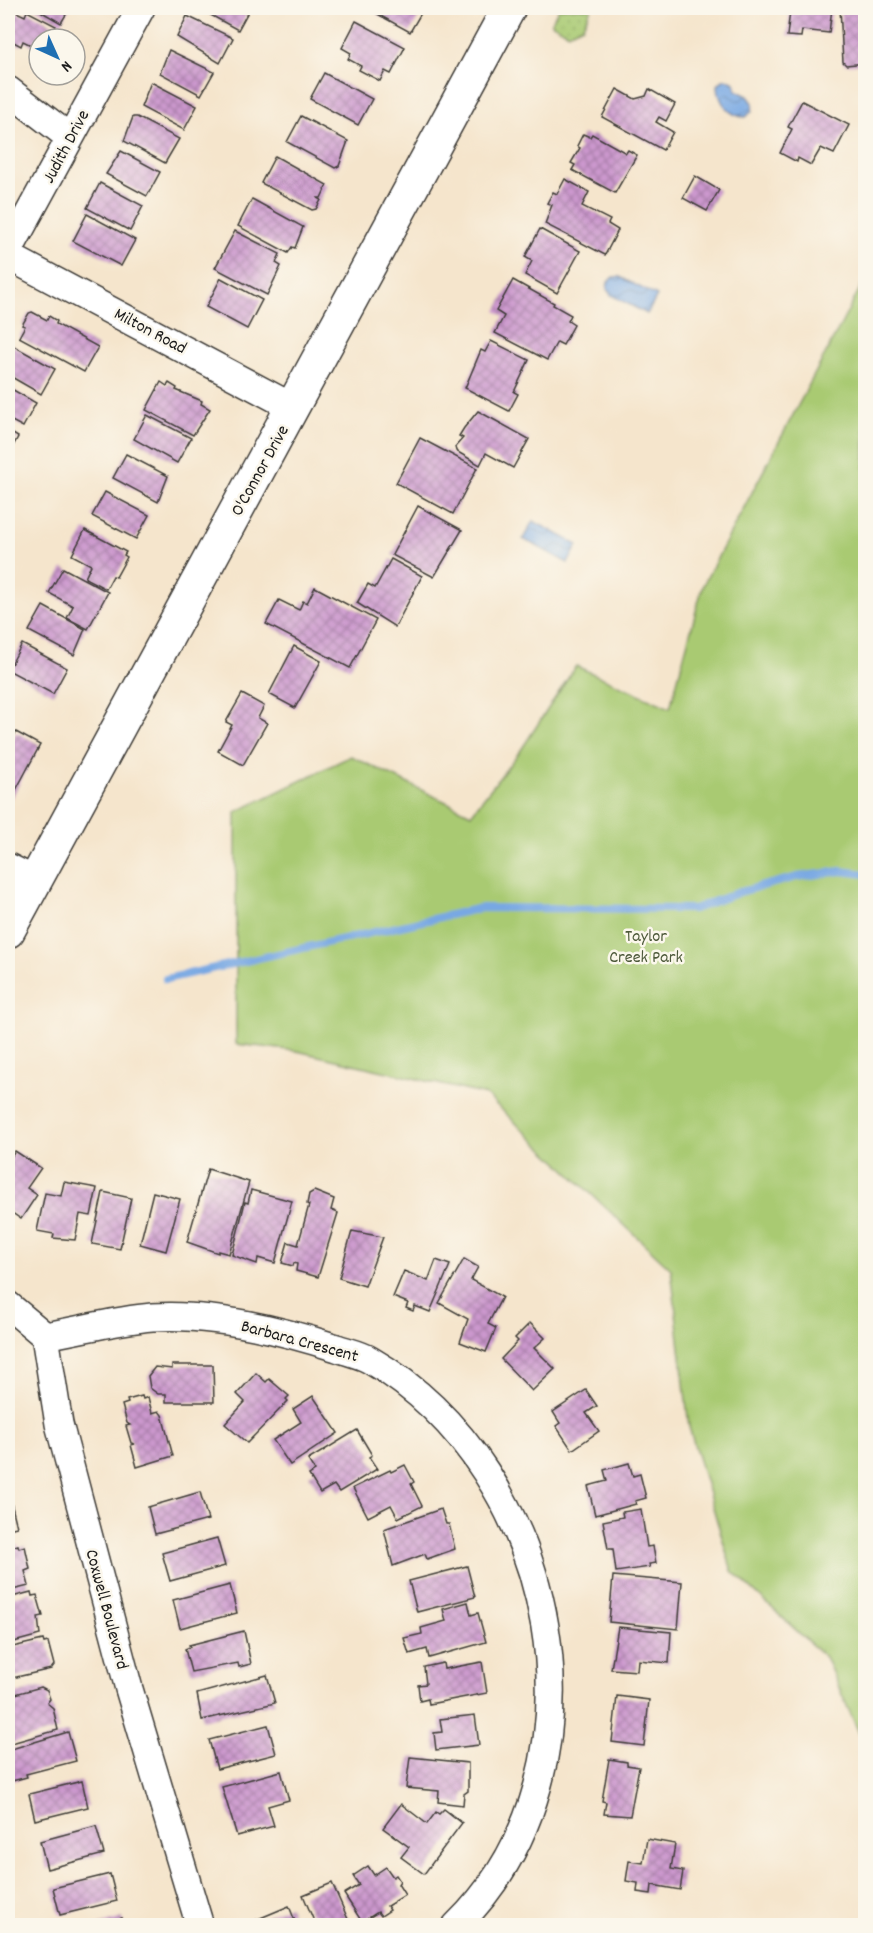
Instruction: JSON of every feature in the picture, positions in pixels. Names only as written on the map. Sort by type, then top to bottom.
[{"type":"main road","name":"O'Connor Drive","points":[[8,932],[21,874],[294,408],[508,8]]},
{"type":"street","name":"Judith Drive","points":[[8,254],[141,8]]},
{"type":"street","points":[[8,90],[69,138]]},
{"type":"street","name":"Milton Road","points":[[8,254],[294,408]]},
{"type":"street","points":[[8,1305],[45,1336]]},
{"type":"street","name":"Barbara Crescent","points":[[45,1336],[152,1317],[236,1322],[313,1341],[368,1359],[424,1398],[459,1435],[511,1512],[536,1578],[547,1638],[549,1723],[542,1770],[528,1816],[504,1865],[472,1910],[456,1926]]},
{"type":"street","name":"Coxwell Boulevard","points":[[45,1336],[65,1447],[129,1689],[200,1926]]},
{"type":"green space","points":[[559,8],[591,8],[583,26],[568,33],[551,23]]},
{"type":"green space","name":"Taylor Creek Park","points":[[865,279],[865,1746],[825,1657],[732,1571],[689,1427],[671,1269],[486,1095],[297,1051],[236,1044],[236,812],[351,756],[471,814],[521,750],[576,666],[670,708],[703,585]]},
{"type":"water","points":[[724,79],[731,80],[736,85],[736,90],[748,96],[753,103],[752,111],[746,117],[734,114],[722,102],[718,85]]},
{"type":"water","points":[[613,277],[620,277],[657,296],[647,314],[611,295],[607,289],[608,282]]},
{"type":"water","points":[[533,521],[578,545],[568,563],[523,539]]},
{"type":"building","points":[[8,8],[25,16],[27,11],[56,26],[27,27],[27,43],[23,41],[21,46],[8,39]]},
{"type":"building","points":[[35,8],[70,8],[61,23]]},
{"type":"building","points":[[198,8],[250,8],[238,30]]},
{"type":"building","points":[[371,8],[424,8],[410,32],[370,10]]},
{"type":"building","points":[[802,8],[832,8],[829,33],[802,30],[801,37],[787,36],[790,11],[801,13]]},
{"type":"building","points":[[840,8],[866,8],[866,63],[846,65],[843,62]]},
{"type":"building","points":[[187,16],[233,38],[220,63],[177,37]]},
{"type":"building","points":[[356,21],[405,47],[391,74],[385,71],[380,81],[359,70],[361,66],[348,59],[351,53],[342,48]]},
{"type":"building","points":[[169,50],[214,72],[201,95],[160,73]]},
{"type":"building","points":[[324,73],[372,99],[358,125],[310,99]]},
{"type":"building","points":[[151,82],[197,106],[184,130],[141,107]]},
{"type":"building","points":[[617,89],[635,99],[646,96],[649,89],[675,104],[666,121],[659,117],[656,122],[673,132],[663,150],[602,117]]},
{"type":"building","points":[[802,101],[849,125],[834,154],[821,148],[811,165],[798,158],[797,162],[780,153],[792,129],[788,127]]},
{"type":"building","points":[[301,116],[348,141],[339,166],[335,168],[287,142]]},
{"type":"building","points":[[133,117],[179,139],[165,163],[124,141]]},
{"type":"building","points":[[583,134],[590,137],[592,134],[626,153],[628,150],[637,155],[615,193],[572,170],[575,165],[571,163],[580,148],[577,146]]},
{"type":"building","points":[[121,151],[160,172],[147,196],[106,174]]},
{"type":"building","points":[[275,156],[327,185],[321,198],[317,198],[321,200],[316,209],[312,210],[261,183]]},
{"type":"building","points":[[695,176],[719,190],[707,211],[683,198]]},
{"type":"building","points":[[565,179],[589,192],[582,206],[610,220],[608,224],[618,230],[605,255],[545,224],[552,205],[547,203],[553,192],[557,194]]},
{"type":"building","points":[[100,183],[143,206],[130,231],[87,208]]},
{"type":"building","points":[[252,199],[303,227],[295,248],[292,247],[288,253],[238,226]]},
{"type":"building","points":[[87,214],[135,240],[121,266],[73,241]]},
{"type":"building","points":[[540,229],[580,251],[557,293],[525,275],[532,261],[525,257]]},
{"type":"building","points":[[235,231],[280,254],[276,263],[281,266],[267,295],[215,268]]},
{"type":"building","points":[[221,278],[262,300],[247,329],[206,307]]},
{"type":"building","points":[[513,280],[571,315],[568,321],[574,325],[563,345],[557,342],[547,360],[495,333],[504,316],[496,311]]},
{"type":"building","points":[[32,312],[47,320],[49,316],[57,321],[56,324],[98,347],[84,372],[19,337],[25,326],[22,325]]},
{"type":"building","points":[[491,341],[529,360],[514,392],[518,394],[509,411],[465,388],[481,350],[485,352]]},
{"type":"building","points":[[12,345],[55,369],[41,394],[8,375],[8,354]]},
{"type":"building","points":[[161,382],[167,386],[169,383],[177,388],[176,390],[202,401],[201,404],[210,409],[193,435],[146,410]]},
{"type":"building","points":[[8,387],[36,403],[23,427],[8,419]]},
{"type":"building","points":[[478,411],[529,439],[513,468],[486,453],[480,465],[456,451],[455,447],[463,438],[459,436]]},
{"type":"building","points":[[147,415],[191,438],[177,463],[134,439]]},
{"type":"building","points":[[8,431],[18,437],[8,455]]},
{"type":"building","points":[[420,438],[477,468],[453,514],[396,483]]},
{"type":"building","points":[[126,454],[168,476],[158,502],[113,478]]},
{"type":"building","points":[[105,492],[149,515],[136,539],[92,516]]},
{"type":"building","points":[[418,506],[462,530],[434,577],[392,555]]},
{"type":"building","points":[[85,530],[126,552],[124,555],[127,557],[106,589],[85,578],[91,565],[72,555]]},
{"type":"building","points":[[391,559],[422,576],[395,627],[357,603],[368,584],[375,588]]},
{"type":"building","points":[[63,568],[108,592],[88,629],[67,618],[73,606],[49,593]]},
{"type":"building","points":[[315,587],[376,620],[350,668],[266,624],[279,600],[299,610],[303,601],[307,603]]},
{"type":"building","points":[[43,606],[85,629],[74,655],[29,631]]},
{"type":"building","points":[[22,644],[67,668],[53,694],[8,670]]},
{"type":"building","points":[[294,646],[321,661],[295,708],[269,694]]},
{"type":"building","points":[[242,694],[264,706],[258,718],[267,723],[243,765],[218,751],[232,725],[226,722]]},
{"type":"building","points":[[16,732],[40,745],[8,805],[8,748]]},
{"type":"building","points":[[15,1151],[41,1168],[27,1188],[37,1195],[21,1219],[8,1210],[8,1162]]},
{"type":"building","points":[[208,1169],[249,1182],[229,1254],[218,1251],[218,1253],[187,1242]]},
{"type":"building","points":[[64,1182],[97,1188],[91,1216],[80,1214],[75,1240],[53,1238],[54,1234],[37,1231],[45,1193],[61,1196]]},
{"type":"building","points":[[251,1190],[292,1201],[275,1263],[258,1258],[257,1264],[232,1255],[245,1202],[248,1203]]},
{"type":"building","points":[[314,1191],[334,1199],[331,1210],[338,1213],[318,1277],[296,1271],[297,1264],[294,1263],[293,1266],[282,1263],[288,1242],[298,1245],[309,1205],[307,1204],[309,1194]]},
{"type":"building","points":[[103,1192],[131,1198],[120,1249],[92,1244]]},
{"type":"building","points":[[153,1192],[180,1199],[166,1251],[140,1244]]},
{"type":"building","points":[[352,1231],[383,1237],[365,1286],[339,1278]]},
{"type":"building","points":[[464,1259],[478,1267],[471,1280],[502,1297],[488,1324],[496,1328],[486,1352],[460,1342],[468,1319],[439,1303]]},
{"type":"building","points":[[436,1260],[450,1265],[430,1312],[415,1306],[413,1311],[406,1308],[408,1303],[393,1297],[404,1271],[428,1281]]},
{"type":"building","points":[[530,1323],[545,1338],[534,1348],[555,1369],[532,1391],[501,1359],[518,1341],[515,1338]]},
{"type":"building","points":[[172,1365],[213,1365],[214,1402],[166,1402],[166,1394],[158,1394],[150,1388],[148,1376],[155,1367],[172,1369]]},
{"type":"building","points":[[256,1373],[266,1382],[269,1379],[289,1396],[286,1399],[288,1401],[247,1443],[225,1424],[245,1402],[237,1394]]},
{"type":"building","points":[[586,1390],[597,1406],[586,1413],[599,1431],[572,1450],[556,1426],[560,1423],[553,1412]]},
{"type":"building","points":[[142,1396],[143,1399],[148,1397],[152,1413],[159,1411],[162,1415],[173,1456],[137,1467],[131,1445],[135,1444],[131,1443],[126,1426],[130,1425],[127,1423],[122,1405],[128,1403],[127,1400]]},
{"type":"building","points":[[313,1396],[338,1433],[290,1465],[273,1440],[301,1422],[293,1409]]},
{"type":"building","points":[[357,1430],[372,1455],[369,1457],[377,1469],[339,1492],[334,1485],[320,1493],[309,1475],[315,1471],[308,1460]]},
{"type":"building","points":[[629,1463],[633,1476],[640,1474],[646,1498],[635,1501],[636,1504],[595,1515],[588,1486],[607,1481],[604,1470]]},
{"type":"building","points":[[405,1465],[414,1482],[411,1484],[422,1506],[398,1518],[391,1505],[368,1517],[353,1488]]},
{"type":"building","points":[[200,1492],[208,1520],[155,1534],[148,1507]]},
{"type":"building","points":[[10,1498],[17,1527],[8,1529],[8,1499]]},
{"type":"building","points":[[441,1509],[446,1524],[449,1524],[455,1549],[427,1559],[425,1554],[393,1566],[384,1529]]},
{"type":"building","points":[[641,1509],[647,1547],[653,1546],[656,1563],[649,1564],[650,1567],[616,1572],[613,1549],[608,1549],[603,1521],[623,1517],[622,1512]]},
{"type":"building","points":[[217,1538],[225,1566],[170,1581],[162,1553]]},
{"type":"building","points":[[18,1545],[19,1548],[25,1546],[30,1569],[25,1571],[29,1586],[8,1591],[8,1548]]},
{"type":"building","points":[[467,1566],[475,1597],[417,1612],[409,1581]]},
{"type":"building","points":[[613,1576],[682,1582],[678,1629],[609,1622]]},
{"type":"building","points":[[230,1585],[237,1613],[180,1628],[173,1600]]},
{"type":"building","points":[[31,1592],[32,1596],[37,1595],[43,1616],[38,1617],[40,1635],[10,1643],[8,1598]]},
{"type":"building","points":[[468,1602],[471,1615],[478,1613],[486,1642],[429,1658],[427,1649],[409,1654],[404,1638],[422,1634],[421,1628],[446,1621],[443,1609]]},
{"type":"building","points":[[618,1627],[671,1632],[669,1663],[638,1660],[637,1671],[611,1669]]},
{"type":"building","points":[[244,1631],[251,1664],[239,1667],[238,1663],[191,1672],[185,1649],[190,1647],[189,1645]]},
{"type":"building","points":[[43,1640],[44,1643],[48,1642],[54,1665],[51,1669],[8,1679],[8,1648]]},
{"type":"building","points":[[482,1662],[487,1693],[429,1704],[428,1699],[420,1701],[418,1685],[426,1684],[424,1667],[443,1663],[444,1669]]},
{"type":"building","points":[[267,1675],[275,1703],[202,1720],[197,1694]]},
{"type":"building","points":[[41,1687],[47,1690],[50,1699],[47,1703],[53,1708],[58,1730],[8,1744],[8,1696]]},
{"type":"building","points":[[617,1696],[649,1700],[644,1746],[612,1742]]},
{"type":"building","points":[[475,1715],[479,1745],[436,1750],[434,1733],[442,1732],[440,1719]]},
{"type":"building","points":[[268,1725],[276,1754],[217,1769],[209,1740]]},
{"type":"building","points":[[68,1732],[76,1761],[26,1774],[27,1777],[12,1781],[8,1750]]},
{"type":"building","points":[[410,1757],[468,1763],[468,1791],[464,1794],[463,1805],[438,1802],[439,1791],[406,1788]]},
{"type":"building","points":[[609,1759],[639,1767],[630,1816],[604,1814],[606,1802],[602,1801]]},
{"type":"building","points":[[281,1771],[289,1800],[268,1806],[274,1826],[237,1836],[222,1787]]},
{"type":"building","points":[[82,1781],[88,1807],[35,1820],[29,1794]]},
{"type":"building","points":[[401,1804],[427,1824],[436,1812],[439,1814],[444,1809],[462,1823],[424,1874],[401,1857],[409,1847],[383,1828]]},
{"type":"building","points":[[96,1826],[104,1854],[47,1869],[40,1841]]},
{"type":"building","points":[[647,1839],[675,1844],[671,1869],[683,1871],[680,1890],[652,1885],[651,1894],[637,1892],[638,1883],[626,1881],[629,1861],[643,1863]]},
{"type":"building","points":[[368,1866],[374,1875],[386,1867],[393,1877],[396,1875],[400,1881],[398,1884],[405,1895],[387,1906],[390,1910],[381,1916],[378,1912],[362,1922],[344,1894],[359,1885],[353,1876]]},
{"type":"building","points":[[110,1874],[117,1901],[60,1915],[53,1888]]},
{"type":"building","points":[[332,1883],[351,1926],[316,1926],[303,1895]]},
{"type":"building","points":[[289,1906],[297,1926],[247,1926],[246,1924]]},
{"type":"building","points":[[122,1918],[124,1926],[99,1926],[99,1925]]},
{"type":"waterway","points":[[166,979],[481,908],[694,909],[740,892],[797,877],[841,871],[866,874]]}]
